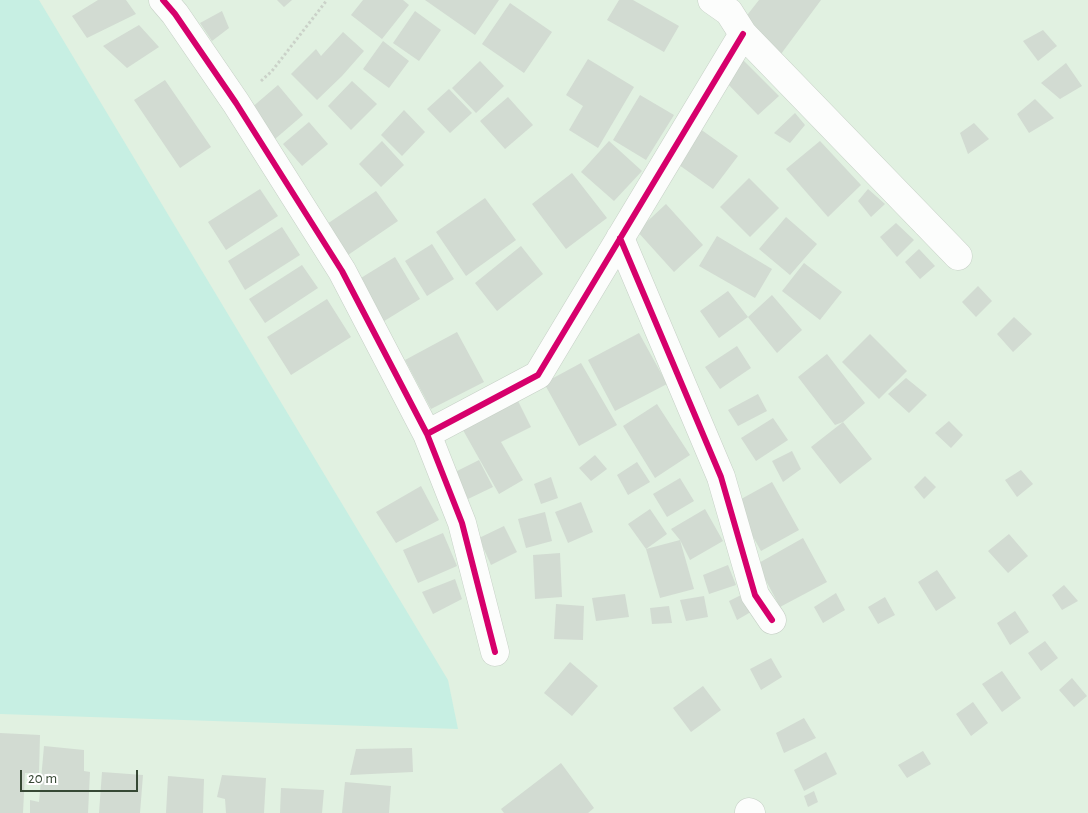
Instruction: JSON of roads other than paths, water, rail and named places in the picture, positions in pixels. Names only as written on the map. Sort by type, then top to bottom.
[{"type":"street","points":[[163,0],[175,14],[236,104],[342,271],[427,434],[462,523],[495,652]]},
{"type":"street","points":[[427,434],[538,375],[620,238],[730,11],[958,256]]},
{"type":"street","points":[[620,238],[721,477],[755,595],[772,620]]}]
